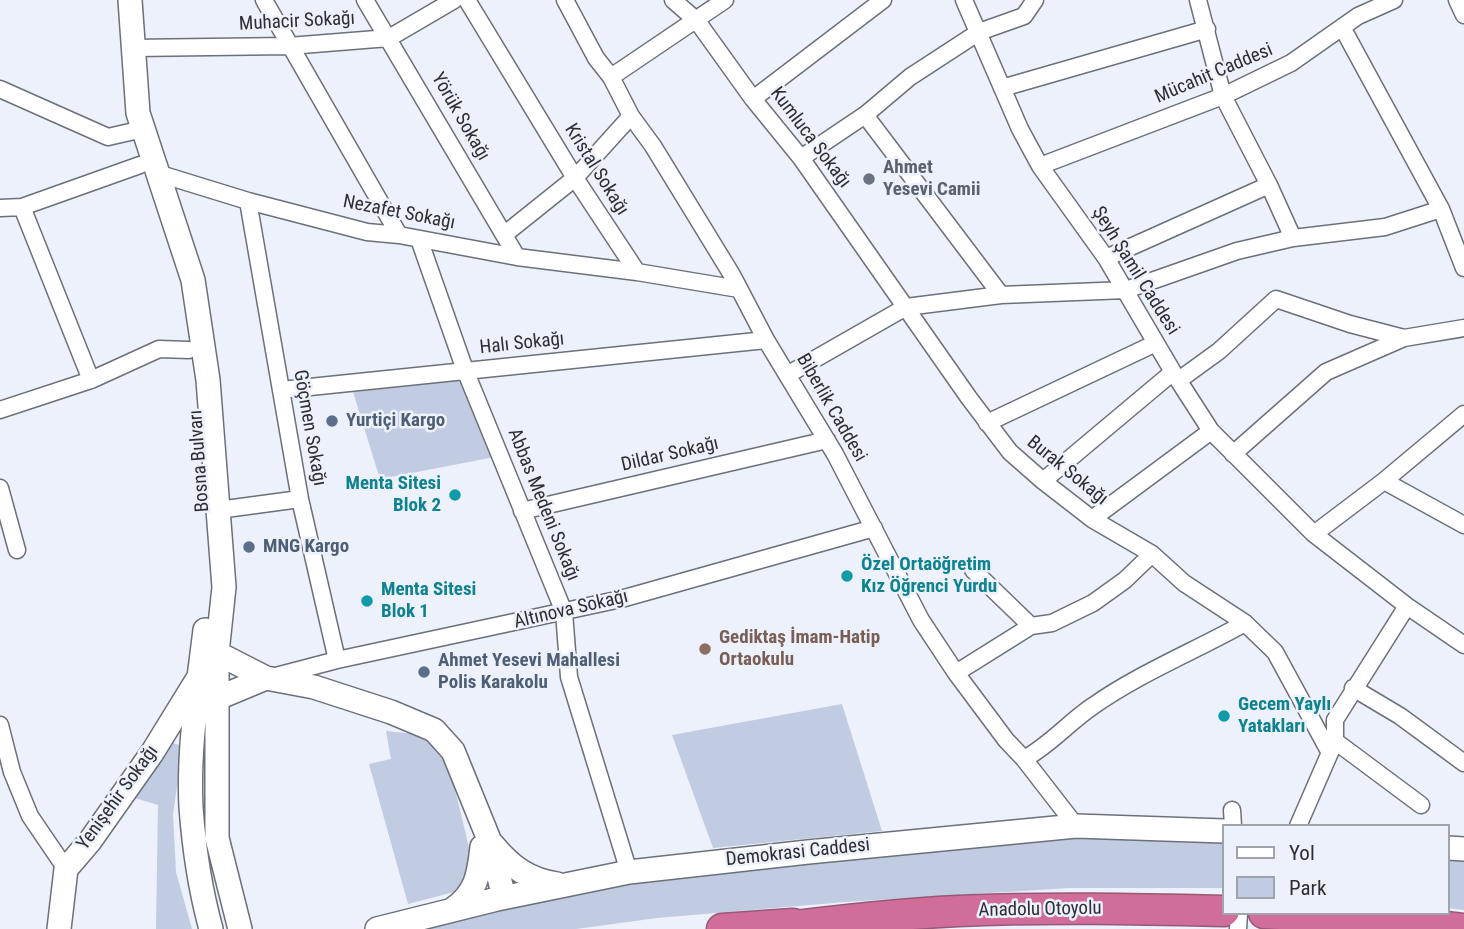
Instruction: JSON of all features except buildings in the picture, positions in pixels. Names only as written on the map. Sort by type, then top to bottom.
[{"type":"highway","name":"Anadolu Otoyolu","points":[[772,929],[958,911],[1222,911]]},
{"type":"highway","points":[[1297,915],[1396,921],[1463,929]]},
{"type":"highway","points":[[722,929],[835,921]]},
{"type":"main road","name":"Bosna Bulvarı","points":[[115,0],[123,116],[136,131],[192,280],[208,380],[224,587],[217,653],[217,838],[238,919]]},
{"type":"main road","name":"Bosna Bulvarı","points":[[130,0],[138,113],[136,131]]},
{"type":"main road","name":"Bosna Bulvarı","points":[[149,169],[178,284],[194,382],[209,588],[193,747],[191,806],[199,878],[210,925]]},
{"type":"main road","points":[[217,653],[266,678],[314,687],[391,712],[434,730],[445,739],[473,796],[500,898]]},
{"type":"main road","name":"Yenişehir Sokağı","points":[[59,929],[66,869],[90,841],[152,753],[200,674]]},
{"type":"main road","name":"Altınova Sokağı","points":[[218,698],[266,678]]},
{"type":"main road","points":[[152,753],[175,736],[186,738],[193,747]]},
{"type":"main road","name":"Demokrasi Caddesi","points":[[377,929],[500,898],[629,873],[808,852],[1076,826],[1230,822]]},
{"type":"main road","points":[[486,844],[518,871],[538,880],[564,885]]},
{"type":"main road","points":[[453,909],[466,898],[476,884],[486,844]]},
{"type":"street","points":[[264,0],[399,235]]},
{"type":"street","name":"Yörük Sokağı","points":[[365,0],[517,257]]},
{"type":"street","name":"Muhacir Sokağı","points":[[133,48],[289,46],[389,38],[454,0]]},
{"type":"street","name":"Kristal Sokağı","points":[[467,0],[575,178],[636,272]]},
{"type":"street","name":"Kumluca Sokağı","points":[[673,0],[697,21],[753,99],[802,159],[906,307]]},
{"type":"street","points":[[611,77],[725,0]]},
{"type":"street","points":[[753,99],[883,0]]},
{"type":"street","name":"Şeyh Şamil Caddesi","points":[[964,0],[1040,166],[1106,258],[1211,431],[1314,534],[1407,606],[1464,645]]},
{"type":"street","points":[[802,159],[865,115],[910,77],[979,32],[1024,16],[1035,0]]},
{"type":"street","name":"Mücahit Caddesi","points":[[1040,166],[1223,96],[1291,63],[1359,16],[1394,0]]},
{"type":"street","points":[[1457,0],[1464,15]]},
{"type":"street","name":"Biberlik Caddesi","points":[[567,1],[596,58],[611,77],[631,116],[653,146],[827,440],[921,620],[1006,740],[1076,826]]},
{"type":"street","points":[[1202,1],[1206,29],[1223,96],[1293,238]]},
{"type":"street","points":[[1342,27],[1441,209],[1464,268]]},
{"type":"street","points":[[1002,88],[1206,29]]},
{"type":"street","points":[[0,89],[107,137],[136,131]]},
{"type":"street","points":[[865,115],[1001,295]]},
{"type":"street","points":[[505,234],[575,178],[631,116]]},
{"type":"street","points":[[0,208],[22,207],[149,169]]},
{"type":"street","name":"Nezafet Sokağı","points":[[149,169],[248,201],[367,232],[399,235],[517,257],[636,272]]},
{"type":"street","points":[[1106,258],[1269,185]]},
{"type":"street","name":"Göçmen Sokağı","points":[[248,201],[300,499],[337,660]]},
{"type":"street","points":[[22,207],[91,380]]},
{"type":"street","points":[[787,374],[906,307],[1001,295],[1126,290],[1237,251],[1293,238],[1385,226],[1441,209]]},
{"type":"street","name":"Abbas Medeni Sokağı","points":[[419,239],[465,370],[564,612],[569,677],[629,873]]},
{"type":"street","points":[[636,272],[739,289]]},
{"type":"street","points":[[1043,481],[1176,376],[1219,351],[1276,299],[1350,324],[1404,338]]},
{"type":"street","name":"Burak Sokağı","points":[[906,307],[1010,452],[1092,519],[1152,554],[1184,583],[1245,623],[1275,652],[1333,747]]},
{"type":"street","points":[[1233,454],[1326,372],[1404,338],[1464,328]]},
{"type":"street","name":"Halı Sokağı","points":[[281,390],[766,340]]},
{"type":"street","points":[[987,423],[1156,343]]},
{"type":"street","points":[[0,410],[91,380],[159,349],[189,350]]},
{"type":"street","points":[[1314,534],[1384,481],[1464,414]]},
{"type":"street","points":[[1092,519],[1211,431]]},
{"type":"street","name":"Dildar Sokağı","points":[[523,511],[827,440]]},
{"type":"street","points":[[1384,481],[1464,525]]},
{"type":"street","points":[[0,488],[17,550]]},
{"type":"street","points":[[218,510],[300,499]]},
{"type":"street","name":"Altınova Sokağı","points":[[266,678],[337,660],[621,599],[874,528]]},
{"type":"street","points":[[956,673],[1031,626],[1052,623],[1093,603],[1125,580],[1152,554]]},
{"type":"street","points":[[973,570],[1031,626]]},
{"type":"street","points":[[1299,824],[1333,747],[1335,720],[1407,606]]},
{"type":"street","points":[[1024,759],[1040,750],[1092,706],[1137,678],[1193,652],[1245,623]]},
{"type":"street","points":[[1353,688],[1400,716],[1464,763]]},
{"type":"street","points":[[0,725],[12,772],[30,816],[66,869]]},
{"type":"street","points":[[1333,747],[1421,805]]},
{"type":"green space","points":[[464,380],[495,457],[380,479],[353,392]]},
{"type":"green space","points":[[842,704],[882,831],[713,848],[672,735]]},
{"type":"green space","points":[[386,731],[416,734],[433,744],[448,760],[473,864],[467,886],[408,904],[369,764],[391,759]]},
{"type":"green space","points":[[169,742],[183,746],[173,814],[176,872],[192,929],[156,929],[158,805],[131,797]]},
{"type":"green space","points":[[1101,836],[1222,841],[1222,888],[1070,888],[845,902],[657,918],[576,929],[402,929],[510,903],[803,862]]},
{"type":"green space","points":[[1450,855],[1464,856],[1464,910],[1450,908]]},
{"type":"place","name":"Ahmet Yesevi Camii","points":[[869,179]]},
{"type":"place","name":"Yurtiçi Kargo","points":[[332,421]]},
{"type":"place","name":"Menta Sitesi Blok 2","points":[[455,495]]},
{"type":"place","name":"MNG Kargo","points":[[249,547]]},
{"type":"place","name":"Özel Ortaöğretim Kız Öğrenci Yurdu","points":[[847,576]]},
{"type":"place","name":"Menta Sitesi Blok 1","points":[[367,601]]},
{"type":"place","name":"Gediktaş İmam-Hatip Ortaokulu","points":[[705,649]]},
{"type":"place","name":"Ahmet Yesevi Mahallesi Polis Karakolu","points":[[424,672]]},
{"type":"place","name":"Gecem Yaylı Yatakları","points":[[1224,716]]}]
